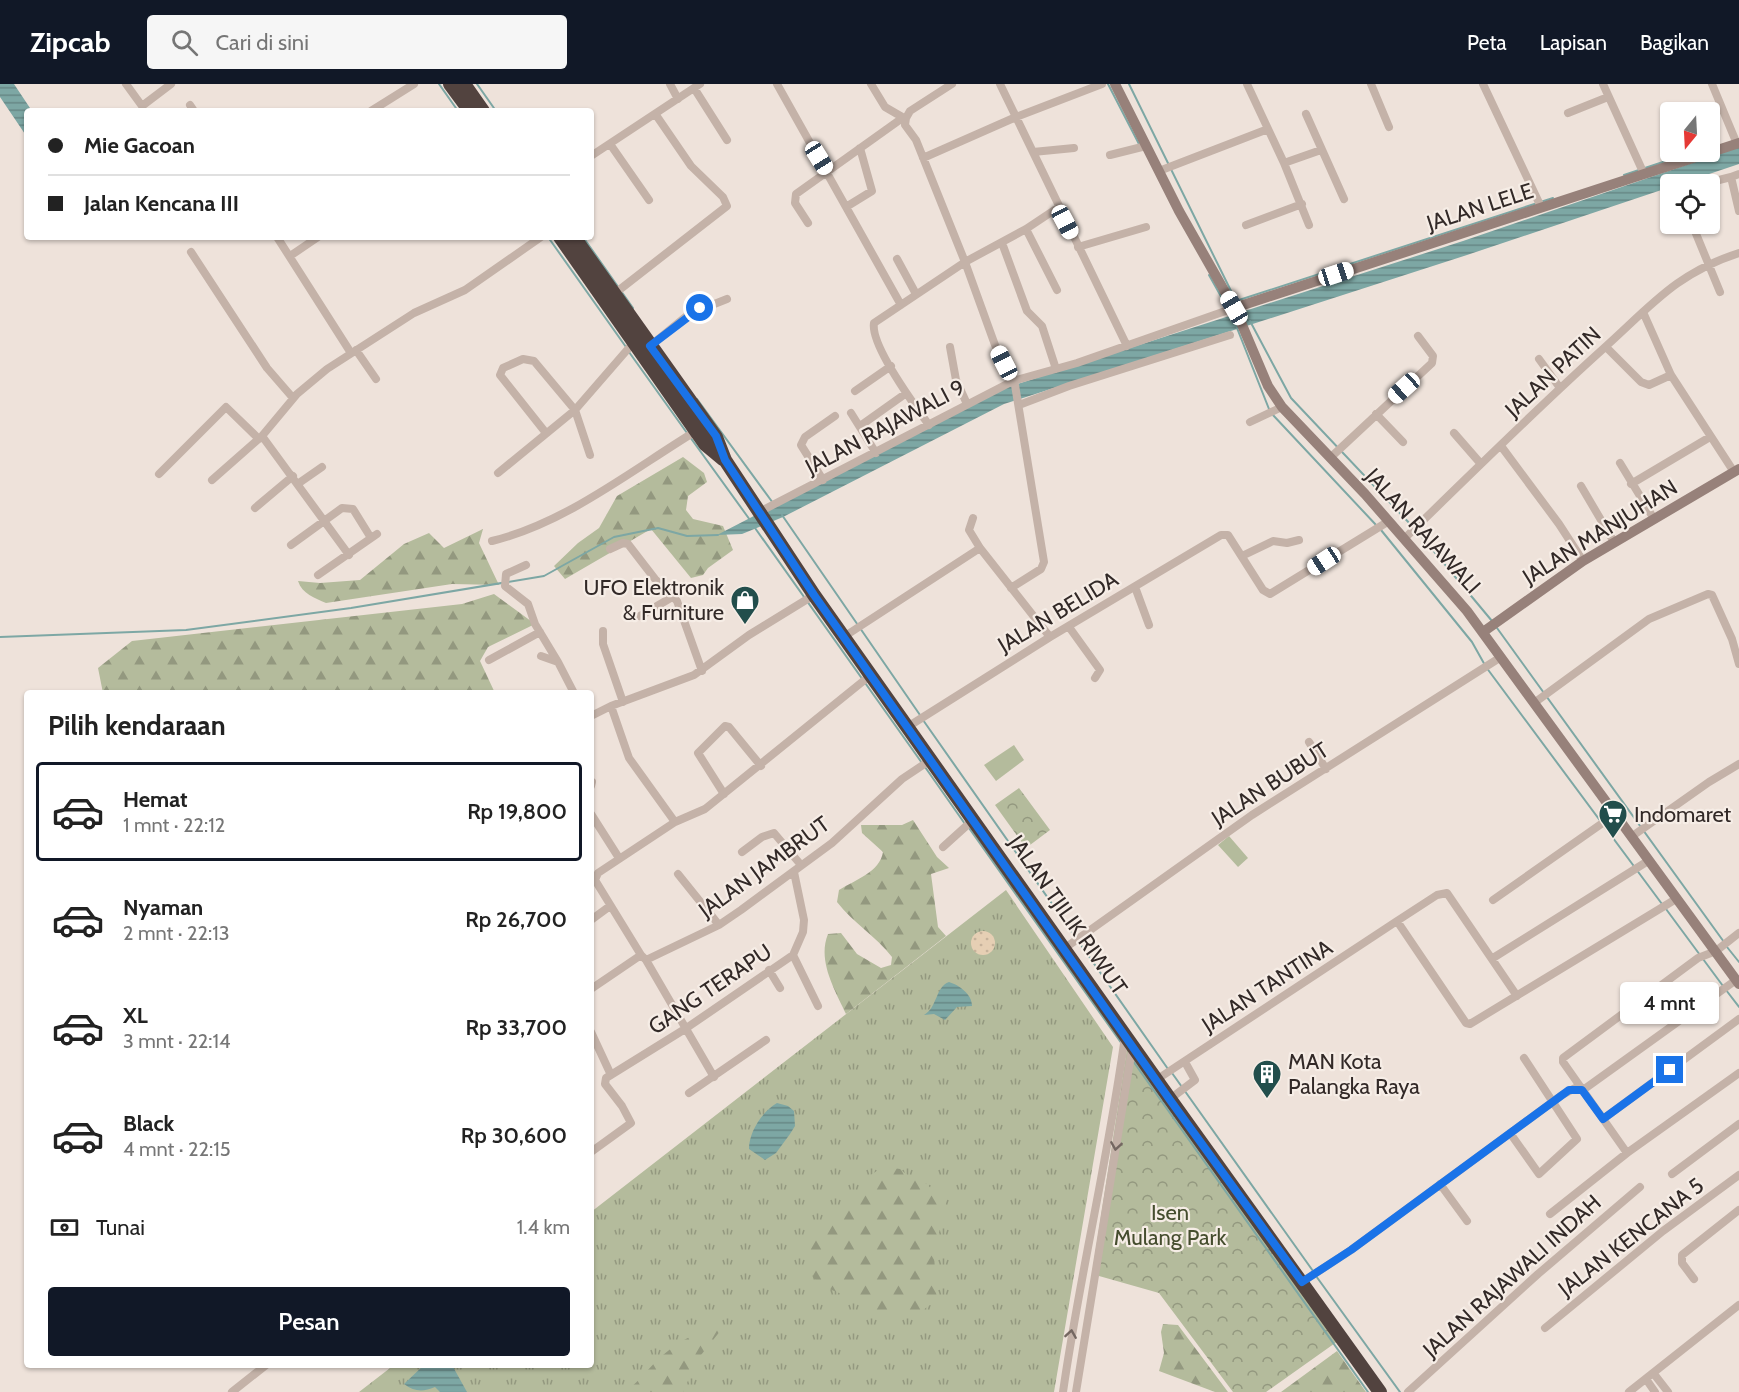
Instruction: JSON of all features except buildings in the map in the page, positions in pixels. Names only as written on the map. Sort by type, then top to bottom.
[{"type":"highway","points":[[450,84],[468,108]]},
{"type":"highway","points":[[466,85],[481,108]]},
{"type":"highway","name":"JALAN TJILIK RIWUT","points":[[562,240],[705,444],[725,460]]},
{"type":"highway","name":"JALAN TJILIK RIWUT","points":[[576,240],[716,436],[725,460],[814,595],[909,726],[1170,1100],[1380,1392]]},
{"type":"main road","name":"JALAN RAJAWALI","points":[[1115,84],[1146,146],[1166,169],[1243,327],[1268,386],[1282,407],[1405,538],[1483,632],[1614,815],[1738,982]]},
{"type":"main road","name":"JALAN LELE","points":[[1235,310],[1738,143]]},
{"type":"main road","name":"JALAN MANJUHAN","points":[[1483,632],[1584,561],[1736,471]]},
{"type":"street","points":[[126,84],[142,106],[171,84]]},
{"type":"street","points":[[376,108],[414,84]]},
{"type":"street","points":[[670,84],[678,99]]},
{"type":"street","points":[[777,84],[901,305]]},
{"type":"street","points":[[871,84],[885,107],[904,118]]},
{"type":"street","points":[[808,223],[795,203],[794,197],[827,171],[904,118],[910,111],[952,84]]},
{"type":"street","points":[[1000,84],[1127,346]]},
{"type":"street","points":[[923,158],[1016,117],[1102,84]]},
{"type":"street","points":[[1246,84],[1284,163],[1309,225]]},
{"type":"street","points":[[1371,84],[1389,127]]},
{"type":"street","points":[[1483,84],[1541,207]]},
{"type":"street","points":[[1603,84],[1644,174]]},
{"type":"street","points":[[1712,84],[1738,143]]},
{"type":"street","points":[[594,154],[697,86],[727,140]]},
{"type":"street","points":[[1568,113],[1608,97]]},
{"type":"street","points":[[1306,114],[1344,199]]},
{"type":"street","points":[[614,294],[727,207],[723,197],[691,166],[656,115]]},
{"type":"street","points":[[904,118],[905,125],[916,140],[965,262],[995,345],[1014,383],[1044,562],[1040,570],[1011,588]]},
{"type":"street","points":[[1166,169],[1268,129]]},
{"type":"street","points":[[610,144],[649,200]]},
{"type":"street","points":[[1110,155],[1146,146]]},
{"type":"street","points":[[846,207],[872,191],[860,148]]},
{"type":"street","points":[[1033,152],[1074,148]]},
{"type":"street","points":[[1284,163],[1322,150]]},
{"type":"street","points":[[1720,179],[1735,175],[1739,211]]},
{"type":"street","points":[[1246,225],[1302,204]]},
{"type":"street","points":[[929,425],[905,394],[891,366],[873,328],[878,319],[965,262],[1026,229],[1059,207]]},
{"type":"street","points":[[1078,247],[1146,227]]},
{"type":"street","points":[[1026,229],[1057,290]]},
{"type":"street","points":[[1696,234],[1720,292]]},
{"type":"street","points":[[279,240],[353,351],[376,379]]},
{"type":"street","points":[[290,256],[314,240]]},
{"type":"street","points":[[212,480],[261,438],[293,398],[353,351],[414,313],[465,290],[537,240]]},
{"type":"street","points":[[1002,243],[1027,311],[1042,326],[1056,369]]},
{"type":"street","points":[[191,252],[267,368],[293,398]]},
{"type":"street","name":"JALAN PATIN","points":[[1405,538],[1642,312],[1686,275],[1739,253]]},
{"type":"street","points":[[897,259],[916,294]]},
{"type":"street","points":[[650,346],[689,314],[727,298]]},
{"type":"street","name":"JALAN RAJAWALI 9","points":[[764,520],[823,480],[967,404],[1014,383],[1235,310]]},
{"type":"street","points":[[1642,312],[1671,375],[1710,437],[1736,471]]},
{"type":"street","points":[[1018,402],[1230,335]]},
{"type":"street","points":[[1330,458],[1432,363],[1433,356],[1418,336]]},
{"type":"street","points":[[498,473],[575,410],[634,342]]},
{"type":"street","points":[[950,347],[956,380],[967,404]]},
{"type":"street","points":[[1606,347],[1641,382],[1649,385],[1671,375]]},
{"type":"street","points":[[546,433],[500,375],[502,368],[523,359],[534,361],[575,410],[590,455]]},
{"type":"street","points":[[1539,359],[1560,388]]},
{"type":"street","points":[[855,391],[891,366]]},
{"type":"street","points":[[860,426],[905,394]]},
{"type":"street","points":[[159,474],[226,407],[261,438],[294,476],[349,555]]},
{"type":"street","points":[[1250,422],[1282,407]]},
{"type":"street","points":[[851,413],[876,453]]},
{"type":"street","points":[[1376,414],[1403,442]]},
{"type":"street","points":[[823,480],[801,445],[805,437],[835,416]]},
{"type":"street","points":[[492,541],[517,535],[546,523],[696,431]]},
{"type":"street","points":[[1454,433],[1481,464]]},
{"type":"street","points":[[1631,484],[1710,437]]},
{"type":"street","points":[[1501,446],[1584,561]]},
{"type":"street","points":[[1620,463],[1654,519]]},
{"type":"street","points":[[299,483],[322,467]]},
{"type":"street","points":[[255,508],[294,476]]},
{"type":"street","points":[[1581,486],[1614,542]]},
{"type":"street","points":[[291,545],[325,520],[349,507],[353,509],[374,536],[318,575]]},
{"type":"street","points":[[973,518],[969,530],[980,548],[1050,637]]},
{"type":"street","points":[[1299,540],[1287,543],[1273,541],[1242,556],[1264,592],[1272,593],[1389,521]]},
{"type":"street","name":"JALAN BELIDA","points":[[909,726],[1050,637],[1221,535],[1228,536],[1242,556]]},
{"type":"street","points":[[610,549],[623,543],[628,544],[655,579],[674,596],[682,610],[702,671]]},
{"type":"street","points":[[845,636],[980,548]]},
{"type":"street","points":[[526,565],[506,574],[504,584],[528,603],[540,632],[572,690]]},
{"type":"street","points":[[1135,587],[1149,626]]},
{"type":"street","points":[[1534,703],[1649,619],[1707,594],[1712,595],[1735,637],[1739,664]]},
{"type":"street","points":[[594,714],[702,671],[749,635],[814,595]]},
{"type":"street","points":[[640,616],[674,596]]},
{"type":"street","points":[[1069,627],[1100,670],[1095,678]]},
{"type":"street","points":[[603,631],[603,644],[623,702]]},
{"type":"street","points":[[489,660],[540,632]]},
{"type":"street","points":[[541,656],[558,662]]},
{"type":"street","name":"JALAN BUBUT","points":[[1065,948],[1252,815],[1501,657]]},
{"type":"street","points":[[594,876],[675,822],[705,809],[872,674]]},
{"type":"street","points":[[611,706],[629,758],[675,822]]},
{"type":"street","points":[[724,794],[698,753],[725,726],[729,727],[761,766]]},
{"type":"street","points":[[1310,742],[1326,769]]},
{"type":"street","name":"JALAN JAMBRUT","points":[[594,986],[644,957],[719,925],[832,843],[902,779],[932,759]]},
{"type":"street","points":[[1631,837],[1709,782],[1739,764]]},
{"type":"street","points":[[1493,900],[1614,815]]},
{"type":"street","points":[[594,819],[620,858]]},
{"type":"street","points":[[943,847],[974,819]]},
{"type":"street","points":[[742,852],[762,837],[774,833],[801,865]]},
{"type":"street","points":[[1493,958],[1648,861]]},
{"type":"street","name":"GANG TERAPU","points":[[608,1077],[685,1029],[793,955],[803,932],[804,920],[794,872]]},
{"type":"street","points":[[678,874],[719,925]]},
{"type":"street","points":[[594,879],[644,957],[714,1077]]},
{"type":"street","name":"JALAN TANTINA","points":[[1156,1080],[1437,895],[1447,893],[1517,996]]},
{"type":"street","points":[[1397,921],[1467,1024],[1473,1023],[1676,899]]},
{"type":"street","points":[[594,918],[610,906]]},
{"type":"street","points":[[1627,1153],[1563,1062],[1564,1056],[1698,958],[1716,951],[1739,933]]},
{"type":"street","points":[[793,955],[818,1006]]},
{"type":"street","points":[[770,970],[780,988]]},
{"type":"street","points":[[1302,1282],[1569,1090],[1582,1090],[1738,982]]},
{"type":"street","points":[[1603,1119],[1739,1019]]},
{"type":"street","points":[[1063,1392],[1073,1322],[1118,1089],[1125,1034]]},
{"type":"street","points":[[594,1040],[608,1077],[631,1123],[594,1150]]},
{"type":"street","points":[[689,1093],[766,1040]]},
{"type":"street","points":[[1076,1392],[1131,1055],[1136,1049]]},
{"type":"street","points":[[1510,1133],[1540,1173],[1577,1139],[1524,1058]]},
{"type":"street","points":[[1170,1100],[1195,1080],[1196,1077],[1185,1062]]},
{"type":"street","points":[[1550,1214],[1627,1153],[1739,1073]]},
{"type":"street","points":[[1672,1174],[1739,1124]]},
{"type":"street","name":"JALAN KENCANA 5","points":[[1545,1328],[1663,1231],[1739,1175]]},
{"type":"street","points":[[1440,1184],[1467,1221]]},
{"type":"street","name":"JALAN RAJAWALI INDAH","points":[[1408,1392],[1538,1274],[1640,1187]]},
{"type":"street","points":[[1694,1279],[1682,1263],[1682,1254],[1739,1210]]},
{"type":"street","points":[[1631,1391],[1739,1305]]},
{"type":"street","points":[[232,1392],[262,1368]]},
{"type":"street","points":[[1654,1374],[1668,1392]]},
{"type":"street","points":[[1646,1379],[1655,1392]]},
{"type":"green space","points":[[683,457],[704,473],[707,482],[688,496],[686,510],[693,519],[723,526],[733,550],[708,568],[703,575],[691,578],[651,529],[565,579],[554,566],[578,543],[599,528],[617,496]]},
{"type":"green space","points":[[483,529],[479,543],[499,585],[452,584],[326,603],[306,592],[298,581],[320,583],[360,580],[404,544],[429,533],[444,548]]},
{"type":"green space","points":[[494,594],[535,624],[488,647],[480,661],[494,690],[102,690],[98,668],[132,641],[462,604]]},
{"type":"green space","points":[[1014,745],[1024,760],[996,781],[984,765]]},
{"type":"green space","points":[[1019,788],[1050,830],[1026,848],[995,805]]},
{"type":"green space","points":[[913,820],[937,857],[949,868],[931,874],[938,927],[946,936],[846,1014],[826,965],[825,944],[828,934],[841,933],[857,954],[881,968],[891,965],[892,957],[837,902],[839,890],[866,875],[881,859],[883,852],[862,833],[861,825],[902,825]]},
{"type":"green space","points":[[1229,836],[1248,858],[1238,867],[1218,845]]},
{"type":"green space","points":[[1006,890],[1113,1047],[1054,1392],[359,1392],[390,1368],[594,1368],[594,1210]]},
{"type":"green space","name":"Isen Mulang Park","points":[[1128,1042],[1338,1341],[1266,1392],[1233,1392],[1159,1293],[1092,1274]]},
{"type":"green space","points":[[886,1167],[900,1169],[912,1179],[920,1178],[936,1193],[947,1197],[934,1255],[937,1300],[913,1317],[870,1311],[852,1298],[819,1285],[810,1272],[809,1233],[834,1220],[868,1177]]},
{"type":"green space","points":[[722,1322],[721,1330],[697,1360],[683,1392],[625,1392],[676,1345]]},
{"type":"green space","points":[[1163,1324],[1178,1325],[1228,1392],[1215,1392],[1159,1371],[1164,1353],[1161,1332]]},
{"type":"green space","points":[[1337,1351],[1366,1392],[1281,1392]]},
{"type":"sand","points":[[983,931],[992,934],[995,943],[992,952],[983,955],[974,952],[971,943],[974,934]]},
{"type":"water","points":[[0,84],[14,84],[30,108],[24,108],[24,133],[0,97]]},
{"type":"water","points":[[1739,147],[1739,164],[1709,174],[1660,174],[1660,190],[1004,404],[783,517],[742,534],[717,535],[996,391],[1463,241],[1695,162],[1720,162],[1720,153]]},
{"type":"water","points":[[949,982],[964,991],[970,998],[972,1006],[957,1007],[945,1020],[934,1014],[924,1015],[932,1007],[941,988]]},
{"type":"water","points":[[777,1103],[788,1106],[794,1111],[795,1126],[776,1153],[765,1160],[749,1149],[751,1135],[758,1122]]},
{"type":"water","points":[[421,1368],[454,1368],[467,1392],[440,1392],[435,1387],[419,1390],[404,1384]]},
{"type":"waterway","points":[[439,84],[456,108]]},
{"type":"waterway","points":[[477,84],[494,108]]},
{"type":"waterway","points":[[1108,84],[1140,146]]},
{"type":"waterway","points":[[1129,84],[1234,297]]},
{"type":"waterway","points":[[1624,175],[1663,162]]},
{"type":"waterway","points":[[1236,301],[1553,198]]},
{"type":"waterway","points":[[550,240],[626,347]]},
{"type":"waterway","points":[[585,240],[633,308]]},
{"type":"waterway","points":[[1209,275],[1227,307]]},
{"type":"waterway","points":[[1250,321],[1291,398],[1413,527]]},
{"type":"waterway","points":[[1237,328],[1269,409]]},
{"type":"waterway","points":[[629,352],[687,433]]},
{"type":"waterway","points":[[697,399],[773,503]]},
{"type":"waterway","points":[[1272,414],[1377,526]]},
{"type":"waterway","points":[[690,437],[750,520]]},
{"type":"waterway","points":[[782,515],[920,715]]},
{"type":"waterway","points":[[0,637],[186,630],[351,608],[544,576],[614,537],[658,528],[687,536],[718,535]]},
{"type":"waterway","points":[[755,528],[922,763]]},
{"type":"waterway","points":[[1381,530],[1472,642],[1486,667],[1662,904]]},
{"type":"waterway","points":[[1417,531],[1492,621]]},
{"type":"waterway","points":[[1497,628],[1724,942]]},
{"type":"waterway","points":[[923,720],[1168,1069]]},
{"type":"waterway","points":[[925,767],[965,824]]},
{"type":"waterway","points":[[969,828],[1122,1044]]},
{"type":"waterway","points":[[1666,909],[1700,955]]},
{"type":"waterway","points":[[1727,947],[1739,962]]},
{"type":"waterway","points":[[1703,959],[1723,986]]},
{"type":"waterway","points":[[1726,990],[1739,1007]]},
{"type":"waterway","points":[[1133,1061],[1368,1392]]},
{"type":"waterway","points":[[1172,1073],[1313,1271]]},
{"type":"waterway","points":[[1316,1276],[1400,1392]]},
{"type":"place","name":"UFO Elektronik & Furniture","points":[[745,626]]},
{"type":"place","name":"Indomaret","points":[[1613,840]]},
{"type":"place","name":"MAN Kota Palangka Raya","points":[[1267,1100]]},
{"type":"route","points":[[700,308],[681,320],[650,346],[716,436],[725,460],[814,595],[1009,868],[1170,1100],[1302,1282],[1351,1250],[1569,1090],[1575,1088],[1582,1090],[1603,1119],[1670,1070]]}]
